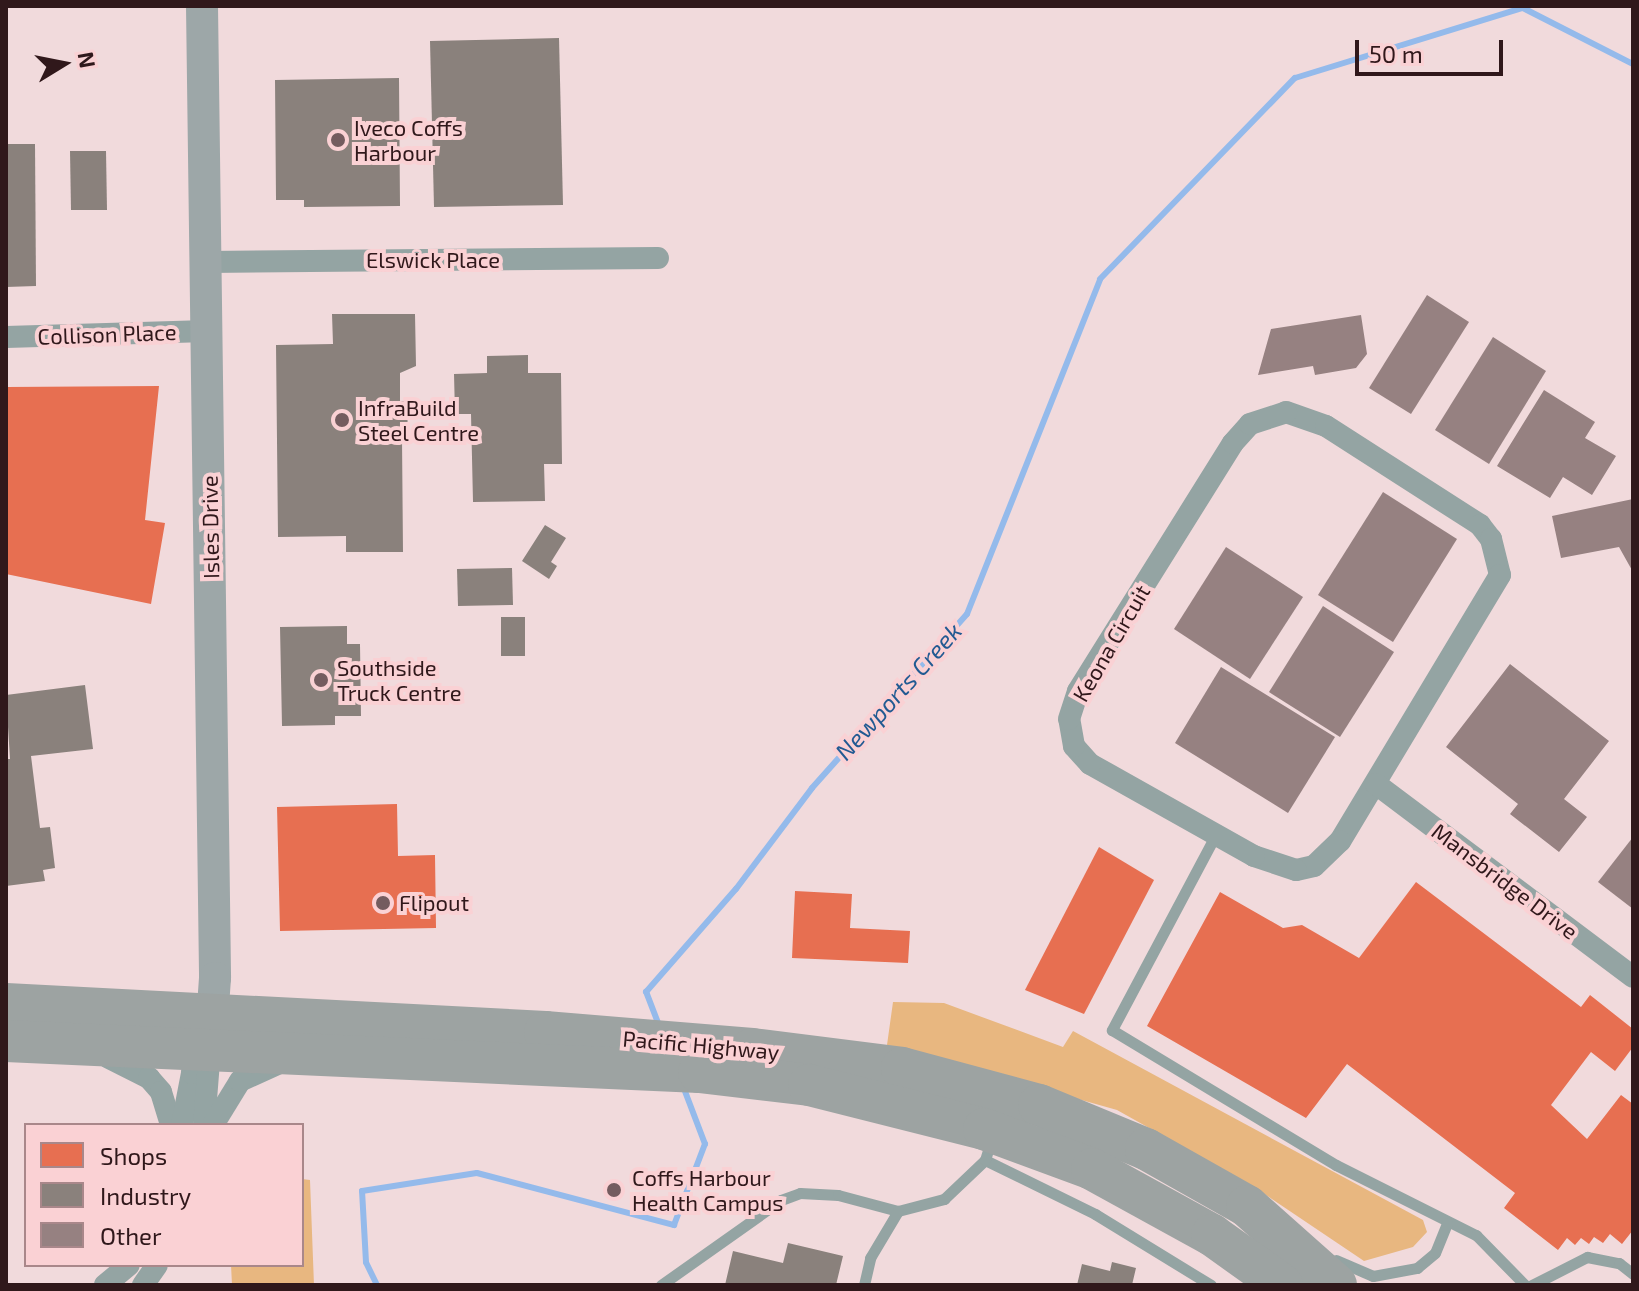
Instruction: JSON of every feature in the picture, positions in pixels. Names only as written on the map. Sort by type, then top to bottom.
[{"type":"highway","name":"Pacific Highway","points":[[6,1004],[211,1030],[695,1057],[853,1059],[1039,1105],[1146,1149],[1247,1206],[1336,1285]]},
{"type":"highway","name":"Pacific Highway","points":[[23,1042],[211,1030],[302,1055],[639,1054]]},
{"type":"highway","name":"Pacific Highway","points":[[695,1057],[888,1101],[990,1146],[1154,1200],[1282,1285]]},
{"type":"street","name":"Isles Drive","points":[[202,6],[207,262],[211,1030]]},
{"type":"street","name":"Elswick Place","points":[[207,262],[658,258]]},
{"type":"street","name":"Collison Place","points":[[6,337],[207,331]]},
{"type":"street","name":"Keona Circuit","points":[[1286,412],[1326,426],[1480,525],[1499,561],[1495,587],[1340,841],[1314,866],[1279,868],[1215,836],[1090,764],[1074,746],[1069,719],[1078,691],[1233,443],[1261,418],[1286,412]]},
{"type":"street","name":"Mansbridge Drive","points":[[1376,784],[1633,977]]},
{"type":"street","points":[[182,1123],[192,1073],[211,1030]]},
{"type":"street","points":[[204,1123],[211,1030]]},
{"type":"street","points":[[23,1042],[133,1066],[161,1092],[170,1123]]},
{"type":"street","points":[[214,1123],[240,1081],[302,1055]]},
{"type":"street","points":[[105,1285],[127,1267]]},
{"type":"street","points":[[143,1285],[156,1267]]},
{"type":"lane","points":[[1215,836],[1112,1030],[1336,1165],[1487,1244],[1525,1285]]},
{"type":"lane","points":[[661,1285],[781,1200],[800,1193],[838,1195],[898,1211],[944,1199],[990,1146],[1211,1285]]},
{"type":"lane","points":[[1247,1206],[1357,1273],[1373,1276],[1424,1265],[1440,1246],[1447,1223]]},
{"type":"lane","points":[[864,1285],[870,1258],[898,1211]]},
{"type":"lane","points":[[1532,1285],[1587,1257],[1619,1263],[1633,1274]]},
{"type":"shaded area","points":[[893,1002],[944,1003],[1063,1047],[1073,1031],[1423,1220],[1427,1232],[1413,1247],[1364,1261],[1251,1185],[1117,1110],[887,1045]]},
{"type":"shaded area","points":[[304,1179],[310,1180],[314,1285],[232,1285],[231,1267],[304,1267]]},
{"type":"building: Shops","points":[[159,386],[145,520],[165,523],[151,604],[6,574],[6,387]]},
{"type":"building: Shops","points":[[397,804],[398,856],[435,855],[436,928],[280,931],[277,807]]},
{"type":"building: Shops","points":[[1099,847],[1154,880],[1084,1014],[1025,990]]},
{"type":"building: Shops","points":[[1416,882],[1581,1007],[1590,995],[1633,1029],[1633,1047],[1615,1071],[1591,1052],[1551,1105],[1587,1139],[1621,1095],[1633,1104],[1633,1230],[1622,1244],[1610,1234],[1603,1243],[1594,1237],[1589,1244],[1581,1238],[1575,1245],[1567,1238],[1558,1250],[1504,1208],[1515,1193],[1347,1064],[1306,1118],[1147,1026],[1220,892],[1283,928],[1302,925],[1359,958]]},
{"type":"building: Shops","points":[[795,891],[852,894],[850,928],[910,931],[908,963],[792,958]]},
{"type":"building: Industry","points":[[559,38],[563,205],[434,207],[430,41]]},
{"type":"building: Industry","name":"Iveco Coffs Harbour","points":[[399,78],[400,206],[304,207],[304,200],[276,200],[275,80]]},
{"type":"building: Industry","points":[[6,144],[35,144],[36,286],[6,287]]},
{"type":"building: Industry","points":[[70,151],[106,151],[107,210],[71,210]]},
{"type":"building: Industry","name":"InfraBuild Steel Centre","points":[[332,314],[415,314],[416,366],[400,373],[400,401],[407,401],[408,438],[402,438],[403,552],[346,552],[346,536],[278,537],[276,345],[333,344]]},
{"type":"building: Industry","points":[[528,355],[528,373],[561,373],[562,464],[544,464],[545,501],[473,502],[471,414],[455,414],[454,374],[487,373],[487,356]]},
{"type":"building: Industry","points":[[545,525],[566,538],[551,562],[557,566],[549,579],[522,561]]},
{"type":"building: Industry","points":[[512,568],[513,605],[458,606],[457,569]]},
{"type":"building: Industry","points":[[501,617],[525,617],[525,656],[501,656]]},
{"type":"building: Industry","name":"Southside Truck Centre","points":[[347,626],[347,644],[360,644],[361,716],[335,716],[335,725],[282,726],[280,627]]},
{"type":"building: Industry","points":[[85,685],[93,749],[31,756],[40,828],[50,827],[55,868],[43,870],[45,881],[6,886],[6,759],[10,759],[6,695]]},
{"type":"building: Industry","points":[[788,1243],[843,1256],[836,1285],[725,1285],[733,1251],[783,1263]]},
{"type":"building: Industry","points":[[1112,1262],[1136,1268],[1132,1285],[1077,1285],[1082,1264],[1110,1271]]},
{"type":"building: Other","points":[[1427,295],[1469,322],[1411,414],[1369,388]]},
{"type":"building: Other","points":[[1361,315],[1367,354],[1356,368],[1315,375],[1313,366],[1258,375],[1271,329]]},
{"type":"building: Other","points":[[1493,337],[1546,371],[1489,464],[1435,430]]},
{"type":"building: Other","points":[[1544,390],[1595,422],[1585,438],[1616,456],[1592,495],[1563,477],[1550,498],[1497,466]]},
{"type":"building: Other","points":[[1383,492],[1457,539],[1393,642],[1318,595]]},
{"type":"building: Other","points":[[1633,499],[1633,572],[1619,547],[1561,558],[1552,516]]},
{"type":"building: Other","points":[[1226,547],[1303,597],[1250,679],[1174,629]]},
{"type":"building: Other","points":[[1323,606],[1394,652],[1340,737],[1269,692]]},
{"type":"building: Other","points":[[1510,664],[1609,741],[1564,799],[1587,817],[1559,852],[1510,814],[1518,804],[1446,747]]},
{"type":"building: Other","points":[[1221,667],[1335,737],[1288,813],[1175,743]]},
{"type":"building: Other","points":[[1633,837],[1633,909],[1598,882]]},
{"type":"waterway","name":"Newports Creek","points":[[660,1028],[646,992],[736,889],[812,788],[967,614],[1100,279],[1295,78],[1523,8],[1633,64]]},
{"type":"waterway","name":"Newports Creek","points":[[377,1285],[366,1262],[362,1191],[477,1173],[674,1225],[705,1144],[683,1086]]},
{"type":"place","name":"Iveco Coffs Harbour","points":[[338,140]]},
{"type":"place","name":"InfraBuild Steel Centre","points":[[342,420]]},
{"type":"place","name":"Southside Truck Centre","points":[[321,680]]},
{"type":"place","name":"Flipout","points":[[383,903]]},
{"type":"place","name":"Coffs Harbour Health Campus","points":[[614,1190]]}]
